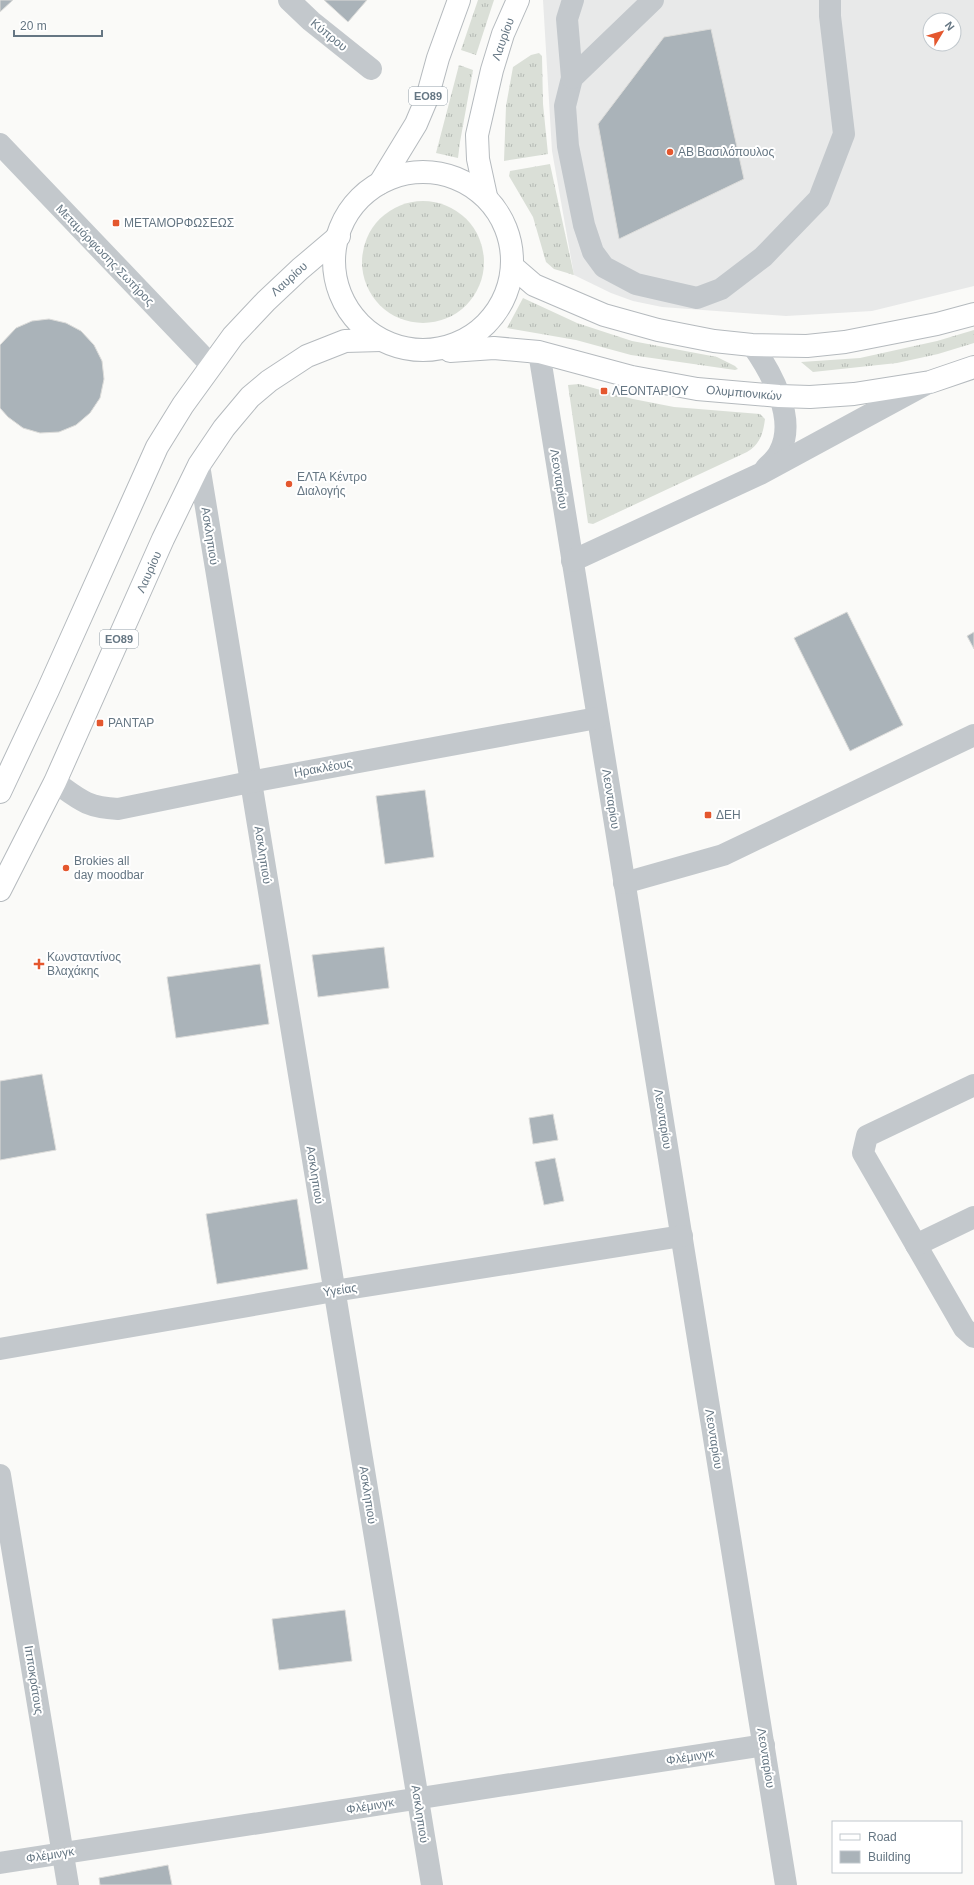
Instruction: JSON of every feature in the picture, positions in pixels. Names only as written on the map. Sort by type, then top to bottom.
[{"type":"main road","name":"Λαυρίου","points":[[380,184],[416,124],[428,98],[438,58],[459,0]]},
{"type":"main road","name":"Λαυρίου","points":[[486,196],[469,183],[455,176],[436,170],[415,170],[399,173],[380,184],[367,193],[354,206],[339,236],[335,265],[337,285],[349,311],[368,331],[391,346],[419,353],[443,351],[465,340],[489,322],[505,296],[512,266],[509,236],[486,196],[478,159],[477,136],[492,70],[503,34],[518,0]]},
{"type":"main road","name":"Λαυρίου","points":[[0,792],[48,690],[121,524],[157,447],[232,336],[300,269],[339,236]]},
{"type":"main road","points":[[512,266],[534,285],[610,317],[685,336],[752,345],[807,346],[845,342],[938,324],[974,314]]},
{"type":"main road","name":"Λαυρίου","points":[[0,890],[55,782],[163,539],[198,465],[224,428],[250,397],[269,381],[307,356],[345,341],[381,340]]},
{"type":"main road","name":"Ολυμπιονικών","points":[[443,351],[494,348],[539,352],[632,377],[690,387],[779,396],[810,397],[854,394],[930,382],[974,367]]},
{"type":"street","name":"Κύπρου","points":[[289,0],[311,21],[371,69]]},
{"type":"street","points":[[573,0],[568,18],[572,78],[565,106],[568,146],[584,225],[593,252],[604,268],[636,284],[697,298],[721,290],[763,257],[819,199],[844,134],[830,16],[830,0]]},
{"type":"street","points":[[572,78],[653,0]]},
{"type":"street","name":"Μεταμόρφωσης Σωτήρος","points":[[0,144],[211,365]]},
{"type":"street","points":[[752,345],[773,379],[779,396],[785,428],[784,441],[776,458],[760,474]]},
{"type":"street","name":"Λεονταρίου","points":[[539,352],[786,1885]]},
{"type":"street","points":[[572,561],[760,474],[930,382]]},
{"type":"street","name":"Ασκληπιού","points":[[198,465],[432,1885]]},
{"type":"street","name":"Ηρακλέους","points":[[55,782],[84,803],[102,808],[118,809],[250,782],[598,718]]},
{"type":"street","points":[[624,883],[723,855],[974,735]]},
{"type":"street","points":[[974,1085],[867,1136],[863,1153],[964,1328],[974,1337]]},
{"type":"street","points":[[916,1245],[974,1217]]},
{"type":"street","name":"Υγείας","points":[[0,1349],[334,1291],[682,1236]]},
{"type":"street","name":"Ιπποκράτους","points":[[0,1475],[68,1885]]},
{"type":"street","name":"Φλέμινγκ","points":[[0,1863],[764,1745]]},
{"type":"shaded area","name":"ΑΒ Βασιλόπουλος","points":[[543,0],[974,0],[974,286],[872,311],[786,316],[662,307],[633,301],[611,293],[574,275],[552,151]]},
{"type":"green space","points":[[478,0],[494,0],[476,55],[461,50]]},
{"type":"green space","points":[[539,53],[542,56],[543,104],[548,154],[504,161],[506,106],[513,67],[531,55]]},
{"type":"green space","points":[[459,65],[473,70],[458,158],[436,153]]},
{"type":"green space","points":[[550,164],[574,275],[554,269],[546,262],[533,217],[509,176],[510,171]]},
{"type":"green space","points":[[423,201],[446,206],[466,219],[479,239],[484,262],[479,285],[466,305],[446,318],[423,323],[400,318],[380,305],[367,285],[362,262],[367,239],[380,219],[400,206]]},
{"type":"green space","points":[[523,298],[577,323],[632,341],[717,357],[738,369],[735,370],[631,355],[576,340],[507,328]]},
{"type":"green space","points":[[974,330],[974,343],[938,354],[897,363],[813,372],[801,362],[860,358],[937,341]]},
{"type":"green space","points":[[579,384],[633,399],[674,407],[760,414],[765,419],[763,429],[758,442],[747,452],[593,524],[588,523],[568,385]]},
{"type":"building","points":[[0,0],[13,0],[0,12]]},
{"type":"building","points":[[324,0],[367,0],[348,22]]},
{"type":"building","name":"ΑΒ Βασιλόπουλος","points":[[711,29],[744,179],[619,239],[598,124],[664,37]]},
{"type":"building","points":[[49,319],[66,323],[81,331],[94,345],[102,361],[104,379],[100,398],[90,413],[76,425],[59,432],[40,433],[23,428],[8,417],[0,408],[0,345],[16,328],[32,321]]},
{"type":"building","points":[[847,612],[903,725],[850,751],[794,638]]},
{"type":"building","points":[[974,632],[974,649],[967,636]]},
{"type":"building","points":[[425,790],[434,857],[385,864],[376,796]]},
{"type":"building","points":[[384,947],[389,988],[318,997],[312,955]]},
{"type":"building","points":[[260,964],[269,1024],[176,1038],[167,977]]},
{"type":"building","points":[[42,1074],[56,1150],[0,1160],[0,1081]]},
{"type":"building","points":[[553,1114],[558,1140],[533,1144],[529,1118]]},
{"type":"building","points":[[555,1158],[564,1201],[544,1205],[535,1162]]},
{"type":"building","points":[[297,1199],[308,1269],[217,1284],[206,1214]]},
{"type":"building","points":[[345,1610],[352,1661],[279,1670],[272,1619]]},
{"type":"building","points":[[168,1865],[172,1885],[100,1885],[99,1878]]},
{"type":"place","name":"ΑΒ Βασιλόπουλος","points":[[670,152]]},
{"type":"place","name":"ΜΕΤΑΜΟΡΦΩΣΕΩΣ","points":[[116,223]]},
{"type":"place","name":"ΛΕΟΝΤΑΡΙΟΥ","points":[[604,391]]},
{"type":"place","name":"ΕΛΤΑ Κέντρο Διαλογής","points":[[289,484]]},
{"type":"place","name":"ΡΑΝΤΑΡ","points":[[100,723]]},
{"type":"place","name":"ΔΕΗ","points":[[708,815]]},
{"type":"place","name":"Brokies all day moodbar","points":[[66,868]]},
{"type":"place","name":"Κωνσταντίνος Βλαχάκης","points":[[39,964]]}]
